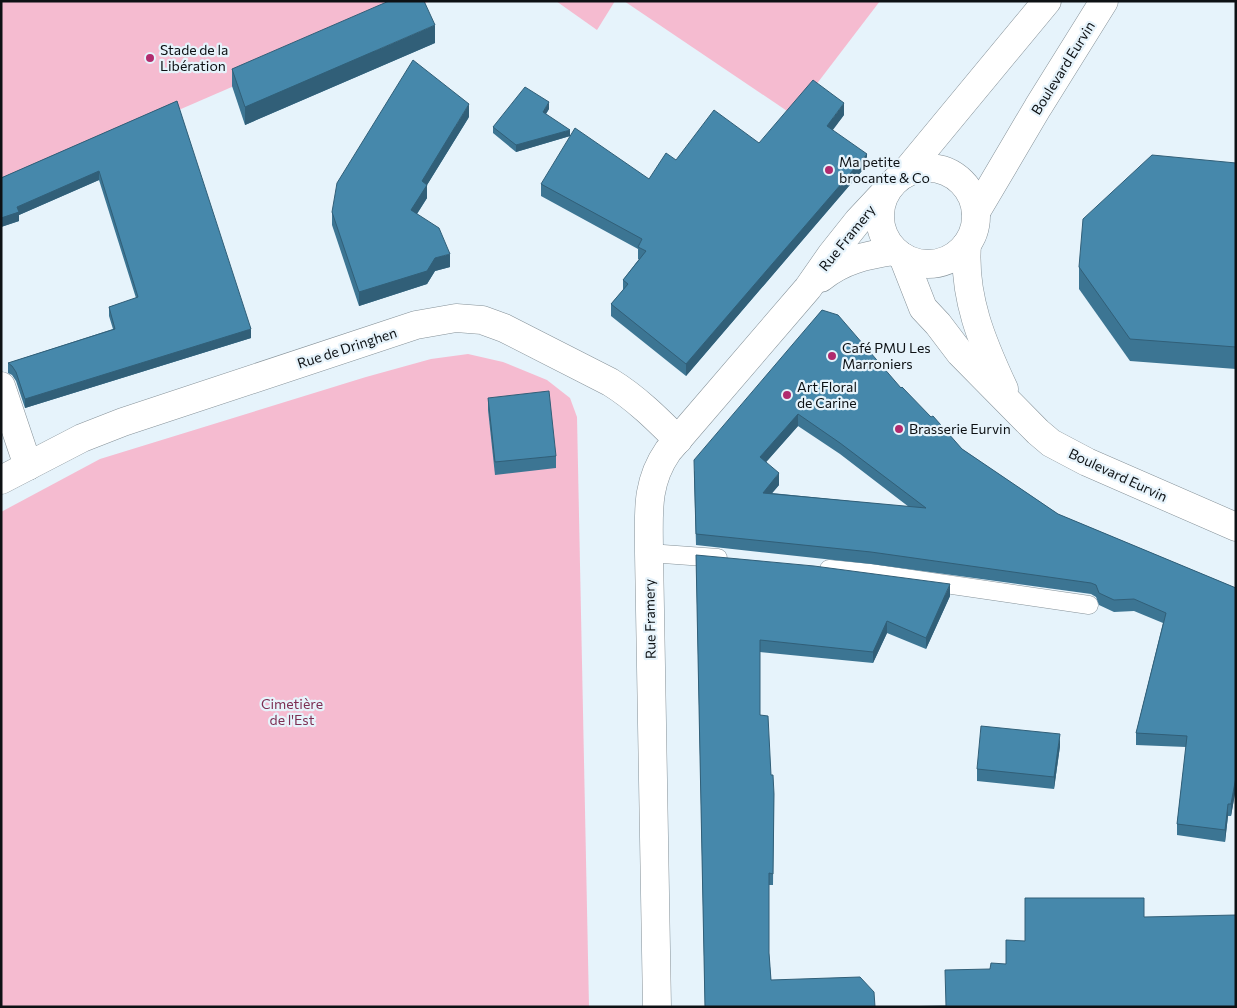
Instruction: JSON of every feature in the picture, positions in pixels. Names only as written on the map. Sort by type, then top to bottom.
[{"type":"street","name":"Boulevard Eurvin","points":[[1047,1],[895,182],[879,208],[879,222],[886,241],[899,254],[923,308],[960,353],[1038,432],[1051,443],[1068,452],[1236,528]]},
{"type":"street","name":"Boulevard Eurvin","points":[[1012,404],[984,344],[969,299],[966,261],[967,244],[974,229],[976,212],[1104,1]]},
{"type":"street","points":[[895,182],[910,170],[924,167],[937,168],[951,173],[966,186],[973,199],[976,212]]},
{"type":"street","name":"Rue Framery","points":[[657,1007],[649,554],[650,489],[662,460],[808,288],[858,221],[895,182]]},
{"type":"street","points":[[899,254],[921,264],[941,262],[958,254],[967,244]]},
{"type":"street","name":"Rue Framery","points":[[808,288],[834,268],[854,258],[899,254]]},
{"type":"street","name":"Rue de Dringhen","points":[[1,480],[82,438],[123,422],[416,325],[456,318],[482,320],[504,328],[610,382],[648,410],[678,440]]},
{"type":"street","points":[[1,386],[28,466]]},
{"type":"lane","points":[[649,554],[738,560]]},
{"type":"lane","points":[[814,568],[870,573],[1089,605]]},
{"type":"green space","name":"Stade de la Libération","points":[[1,1],[430,1],[1,187]]},
{"type":"green space","points":[[556,1],[615,1],[597,30]]},
{"type":"green space","points":[[624,1],[880,1],[793,115]]},
{"type":"green space","name":"Cimetière de l'Est","points":[[468,354],[503,362],[547,380],[570,398],[577,417],[589,1007],[1,1007],[1,512],[100,459],[366,377],[431,359]]},
{"type":"building","points":[[389,1],[424,1],[435,25],[245,107],[232,69]]},
{"type":"building","points":[[413,60],[469,104],[422,181],[427,185],[411,210],[439,228],[450,254],[435,258],[427,271],[359,292],[332,212],[337,183]]},
{"type":"building","points":[[813,80],[844,103],[827,126],[867,154],[686,364],[611,304],[628,284],[623,280],[646,251],[638,247],[642,239],[541,184],[575,128],[649,179],[666,153],[676,160],[714,110],[759,143]]},
{"type":"building","points":[[525,87],[549,102],[543,112],[570,130],[516,145],[493,127]]},
{"type":"building","points":[[177,101],[251,329],[25,399],[16,372],[8,363],[115,329],[109,307],[138,297],[99,171],[17,207],[19,212],[1,218],[1,178]]},
{"type":"building","points":[[1152,155],[1236,163],[1236,347],[1130,339],[1079,267],[1083,219]]},
{"type":"building","points":[[822,310],[838,315],[901,388],[931,417],[933,416],[962,449],[1058,514],[1236,588],[1236,777],[1231,804],[1228,804],[1225,830],[1177,824],[1187,736],[1136,733],[1166,613],[1134,599],[1114,600],[1099,593],[1096,585],[1091,583],[871,552],[696,534],[694,460]],"holes":[[[798,414],[926,508],[763,493],[779,473],[760,457]]]},
{"type":"building","points":[[549,391],[556,456],[495,462],[488,398]]},
{"type":"building","points":[[696,555],[814,566],[950,584],[926,638],[887,621],[873,652],[760,640],[760,715],[768,716],[771,775],[773,775],[774,794],[773,874],[769,873],[771,980],[860,977],[874,992],[875,1007],[705,1007]]},
{"type":"building","points":[[981,726],[1060,734],[1054,777],[977,769]]},
{"type":"building","points":[[1025,898],[1144,898],[1144,917],[1236,915],[1236,1007],[893,1007],[946,1006],[945,970],[990,969],[991,963],[1006,964],[1006,940],[1025,941]]},
{"type":"place","name":"Stade de la Libération","points":[[150,58]]},
{"type":"place","name":"Ma petite brocante & Co","points":[[829,170]]},
{"type":"place","name":"Café PMU Les Marroniers","points":[[832,356]]},
{"type":"place","name":"Art Floral de Carine","points":[[787,395]]},
{"type":"place","name":"Brasserie Eurvin","points":[[899,429]]}]
